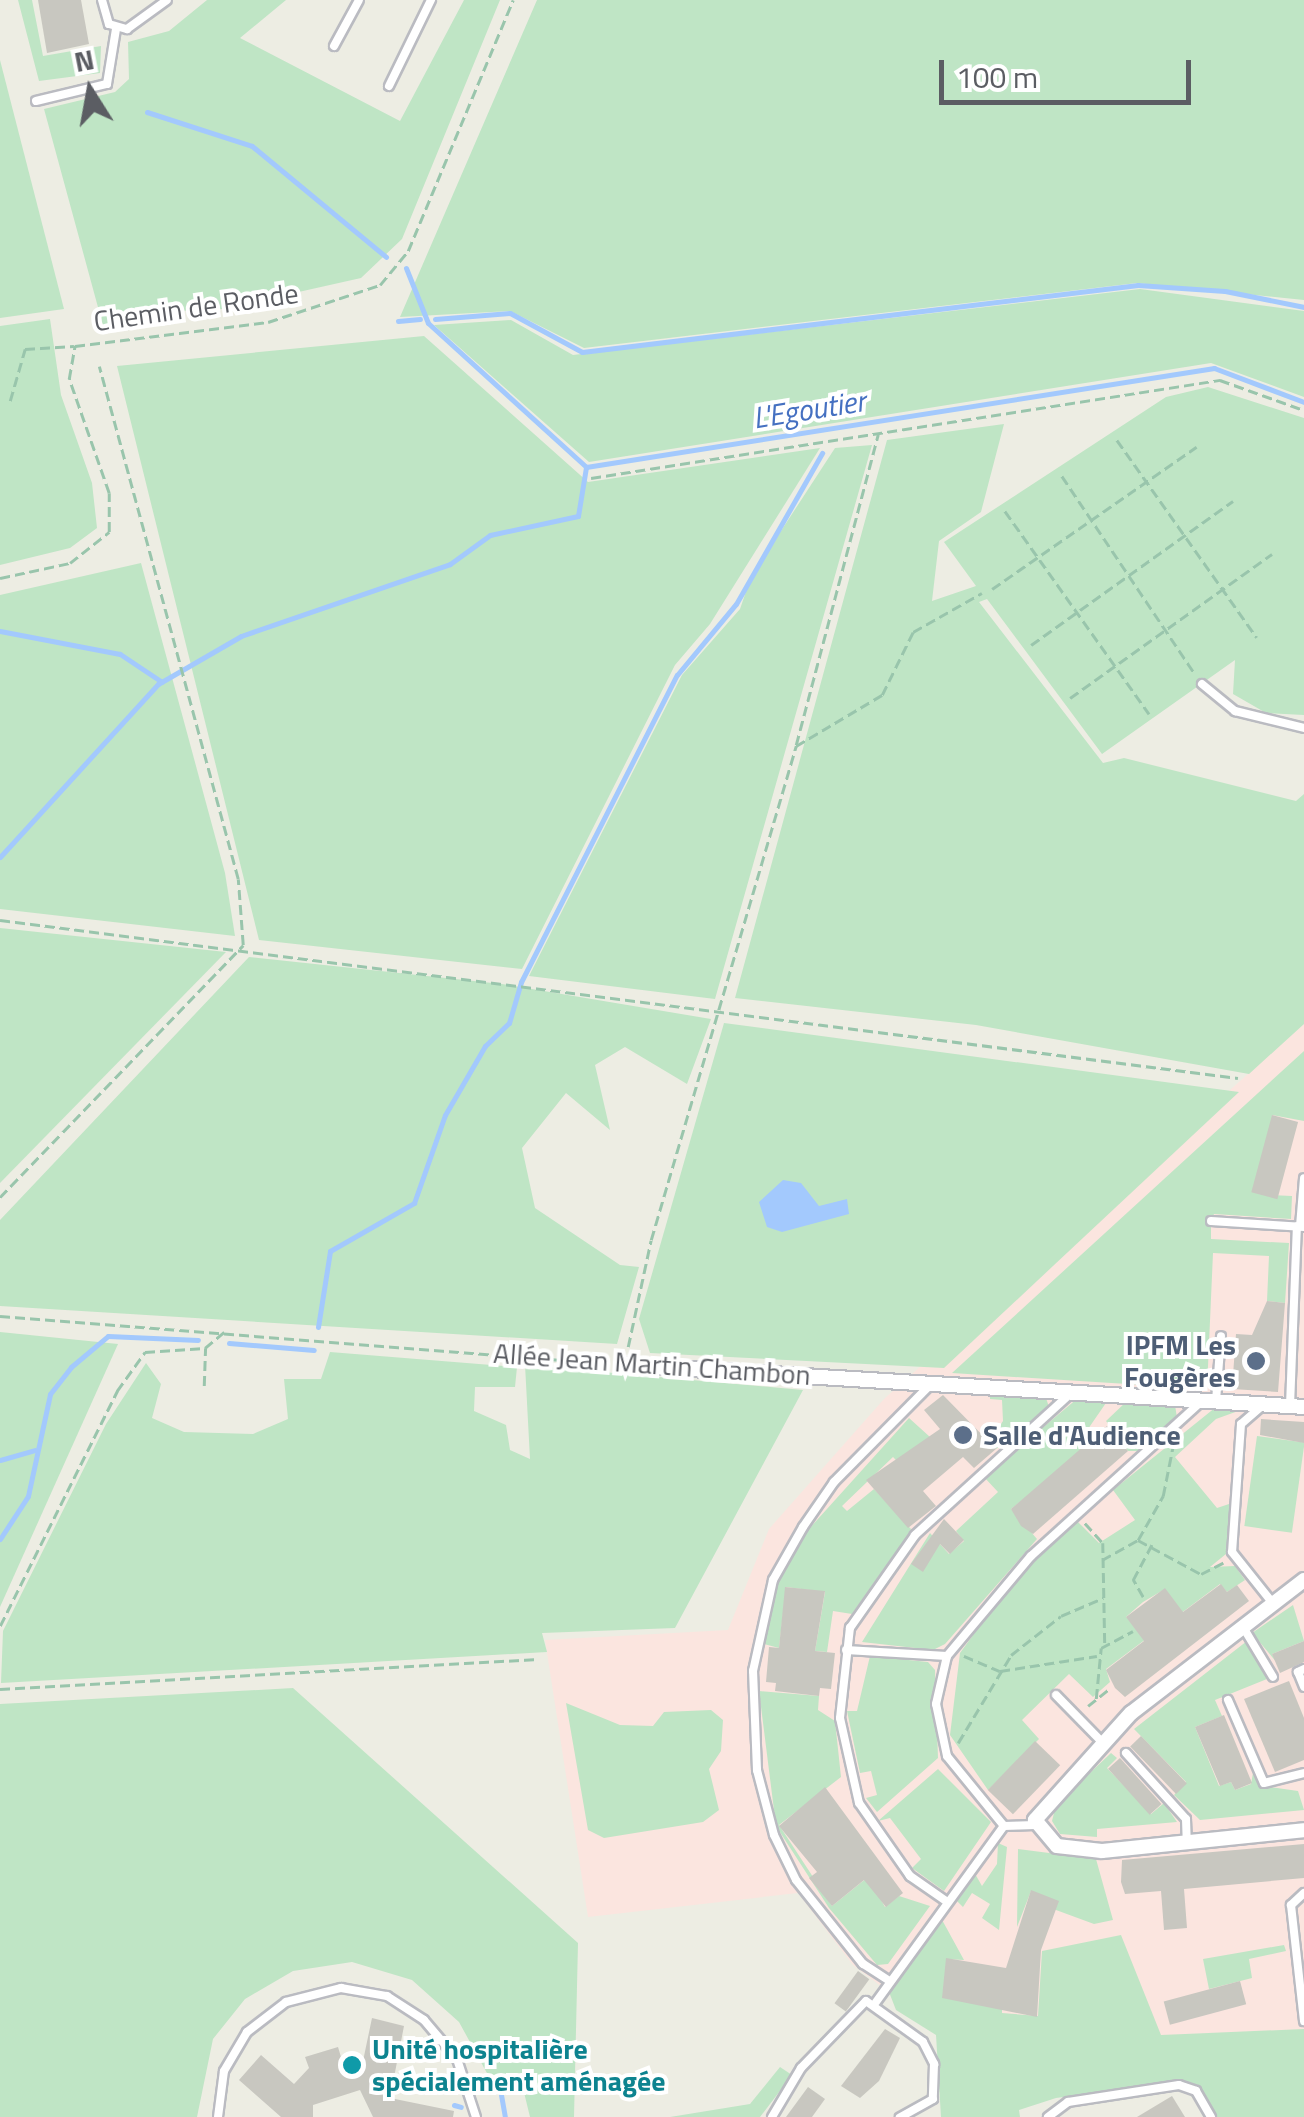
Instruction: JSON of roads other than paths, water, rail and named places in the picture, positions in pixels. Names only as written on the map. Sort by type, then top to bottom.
[{"type":"street","name":"Allée Jean Martin Chambon","points":[[626,1365],[1297,1406]]},
{"type":"street","points":[[1304,1580],[1241,1623],[1102,1743],[1038,1812],[1036,1825],[1070,1850],[1304,1830]]},
{"type":"lane","points":[[36,101],[107,84],[116,29],[102,0]]},
{"type":"lane","points":[[116,29],[137,25],[167,0]]},
{"type":"lane","points":[[334,46],[359,0]]},
{"type":"lane","points":[[389,86],[429,1]]},
{"type":"lane","points":[[1202,684],[1235,710],[1304,728]]},
{"type":"lane","points":[[1297,1406],[1304,1178]]},
{"type":"lane","points":[[1212,1221],[1300,1226]]},
{"type":"lane","points":[[1004,1826],[947,1756],[936,1704],[947,1656],[976,1612],[1077,1515],[1209,1401],[1221,1336]]},
{"type":"lane","points":[[888,1980],[863,1964],[796,1880],[774,1835],[756,1770],[753,1670],[773,1580],[802,1527],[834,1482],[935,1381]]},
{"type":"lane","points":[[946,1902],[910,1876],[859,1803],[840,1718],[850,1628],[914,1535],[1073,1392]]},
{"type":"lane","points":[[1264,1404],[1241,1424],[1236,1557],[1272,1600]]},
{"type":"lane","points":[[1241,1623],[1273,1677]]},
{"type":"lane","points":[[846,1650],[947,1656]]},
{"type":"lane","points":[[1304,1669],[1298,1672],[1304,1687]]},
{"type":"lane","points":[[1056,1695],[1102,1743]]},
{"type":"lane","points":[[1228,1700],[1264,1783],[1304,1774]]},
{"type":"lane","points":[[1126,1754],[1186,1819],[1188,1842]]},
{"type":"lane","points":[[1004,1826],[1036,1825]]},
{"type":"lane","points":[[876,2002],[888,1980],[1004,1826]]},
{"type":"lane","points":[[1304,1893],[1291,1905],[1304,2021]]},
{"type":"lane","points":[[218,2117],[224,2070],[247,2032],[286,2002],[340,1988],[387,1996],[424,2020],[457,2059],[476,2117]]},
{"type":"lane","points":[[772,2117],[801,2068],[860,2004],[876,2002],[923,2042],[934,2064],[934,2099],[900,2117]]},
{"type":"lane","points":[[1048,2117],[1068,2102],[1179,2086],[1196,2091],[1212,2117]]},
{"type":"water","points":[[783,1180],[801,1183],[819,1206],[847,1199],[849,1214],[782,1232],[767,1227],[759,1202]]},
{"type":"waterway","name":"L'Egoutier","points":[[147,112],[252,146],[386,257]]},
{"type":"waterway","points":[[406,268],[428,323],[586,467],[1214,368],[1304,402]]},
{"type":"waterway","points":[[435,319],[510,313],[582,352],[1138,285],[1225,291],[1304,307]]},
{"type":"waterway","points":[[398,321],[420,319]]},
{"type":"waterway","points":[[318,1327],[330,1251],[414,1203],[445,1115],[485,1046],[509,1023],[521,982],[677,675],[736,604],[822,453]]},
{"type":"waterway","points":[[0,857],[158,684],[241,636],[450,564],[490,535],[578,516],[586,467]]},
{"type":"waterway","points":[[0,631],[120,654],[162,682]]},
{"type":"waterway","points":[[0,1539],[28,1496],[50,1394],[71,1367],[108,1336],[198,1340]]},
{"type":"waterway","points":[[229,1343],[314,1350]]},
{"type":"waterway","points":[[0,1460],[35,1450]]},
{"type":"waterway","points":[[500,2089],[505,2117]]},
{"type":"waterway","points":[[454,2105],[461,2107]]},
{"type":"place","name":"IPFM Les Fougères","points":[[1256,1361]]},
{"type":"place","name":"Salle d'Audience","points":[[963,1435]]},
{"type":"place","name":"Unité hospitalière spécialement aménagée","points":[[352,2065]]}]
